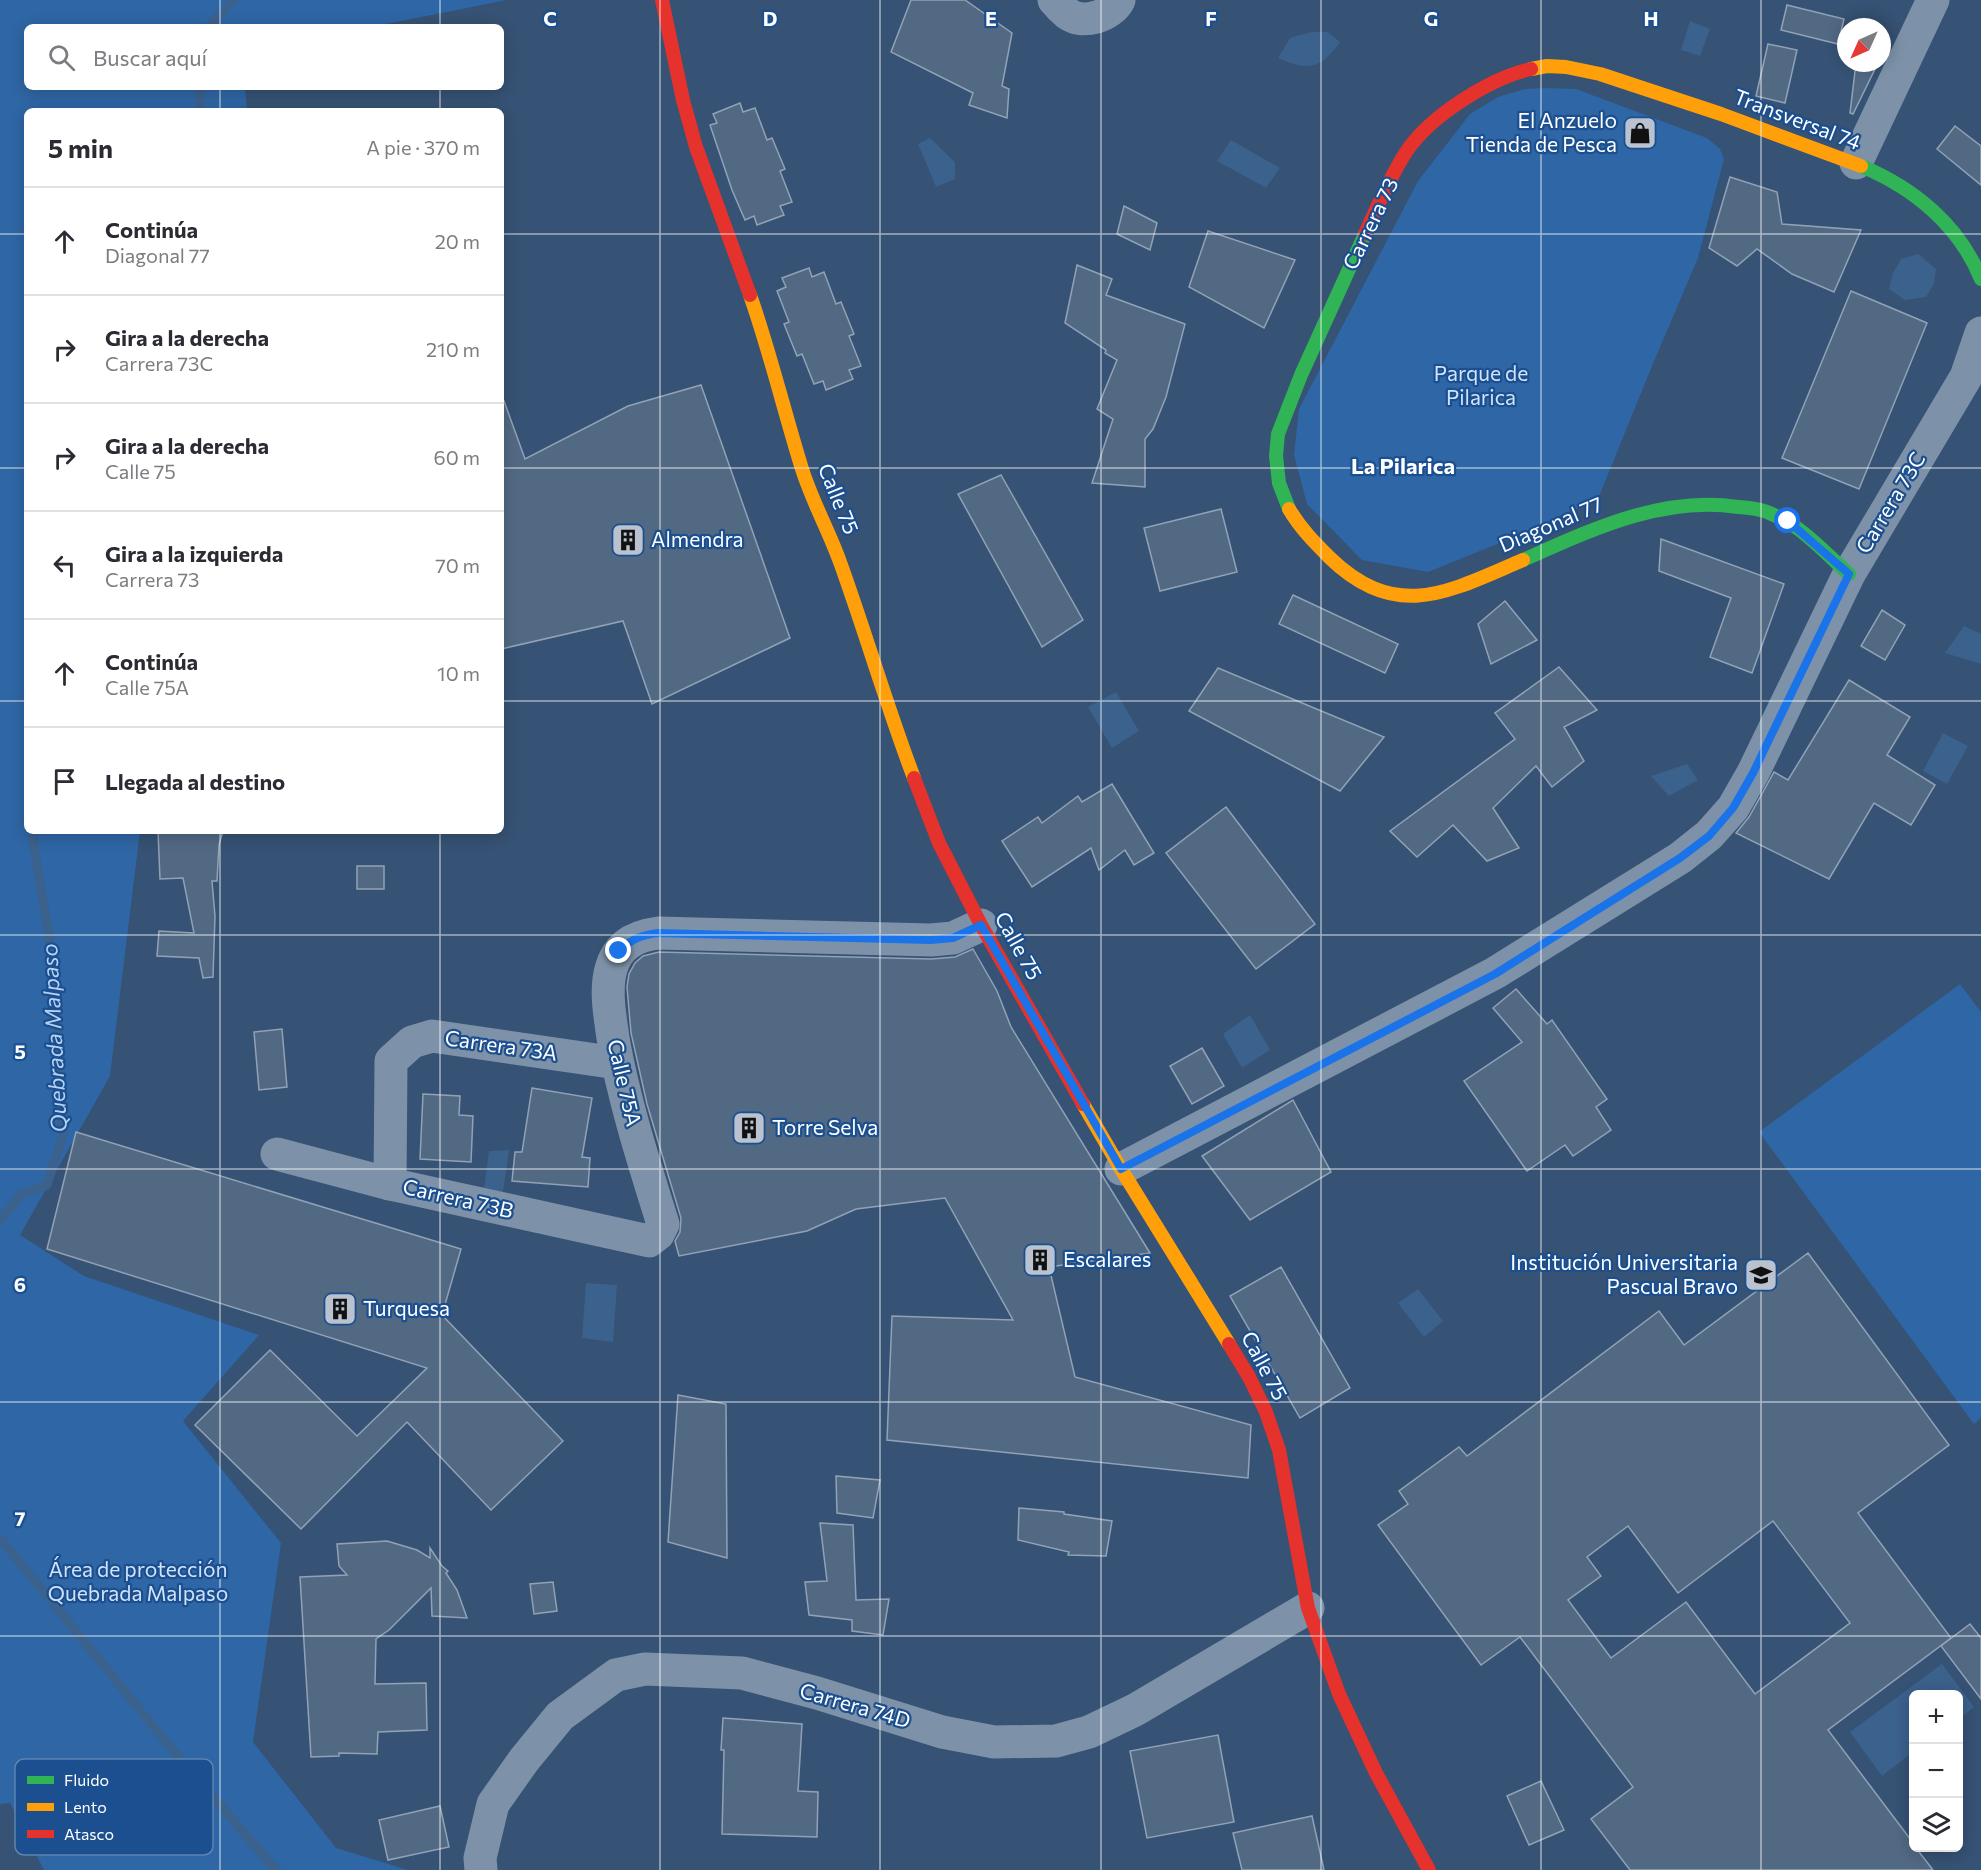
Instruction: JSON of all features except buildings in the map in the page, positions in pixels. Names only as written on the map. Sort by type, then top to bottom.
[{"type":"street","name":"Calle 75","points":[[662,0],[683,100],[696,147],[762,329],[803,472],[842,567],[894,726],[939,843],[981,925],[1121,1169],[1207,1305],[1249,1377],[1266,1412],[1279,1450],[1308,1608],[1339,1694],[1376,1773],[1429,1870]]},
{"type":"street","points":[[1054,0],[1070,16],[1094,19],[1115,8],[1119,0]]},
{"type":"street","points":[[1856,163],[1933,0]]},
{"type":"street","name":"Carrera 73","points":[[1286,506],[1279,482],[1277,440],[1288,405],[1371,216],[1410,147],[1463,100],[1495,81],[1517,72],[1537,67],[1557,66],[1599,75]]},
{"type":"street","name":"Transversal 74","points":[[1599,75],[1694,104],[1856,163],[1902,188],[1927,206],[1962,239],[1975,262],[1981,279]]},
{"type":"street","name":"Carrera 73C","points":[[1121,1169],[1495,974],[1680,858],[1709,836],[1733,808],[1753,773],[1849,574],[1966,377],[1981,333]]},
{"type":"street","name":"Diagonal 77","points":[[1286,506],[1307,535],[1344,571],[1363,585],[1398,597],[1437,593],[1513,565],[1621,519],[1653,509],[1680,505],[1712,505],[1763,510],[1788,521],[1849,574]]},
{"type":"street","name":"Calle 75A","points":[[639,1240],[649,1241],[658,1234],[663,1224],[639,1148],[617,1063],[609,1012],[610,970],[619,951],[640,936],[658,933],[931,940],[953,938],[981,925]]},
{"type":"street","name":"Carrera 73A","points":[[390,1184],[391,1061],[412,1042],[432,1036],[617,1063]]},
{"type":"street","name":"Carrera 73B","points":[[277,1155],[390,1184],[639,1240]]},
{"type":"street","name":"Carrera 74D","points":[[481,1870],[480,1858],[493,1804],[524,1760],[560,1716],[616,1675],[645,1669],[741,1673],[817,1693],[942,1732],[994,1742],[1056,1741],[1089,1732],[1135,1710],[1308,1608]]},
{"type":"green space","name":"Área de protección Quebrada Malpaso","points":[[0,0],[507,0],[386,24],[24,24],[24,90],[245,90],[247,108],[24,108],[24,834],[140,834],[110,1076],[20,1235],[84,1276],[259,1335],[183,1421],[281,1543],[253,1742],[336,1848],[408,1870],[44,1870],[36,1855],[213,1855],[213,1759],[15,1759],[15,1813],[10,1803],[0,1804]]},
{"type":"green space","name":"Parque de Pilarica","points":[[1525,89],[1576,89],[1707,138],[1720,149],[1724,159],[1698,258],[1598,499],[1517,536],[1428,572],[1362,560],[1307,504],[1294,455],[1299,409],[1418,181],[1470,114],[1498,97]]},
{"type":"green space","points":[[1960,984],[1981,1012],[1981,1418],[1974,1424],[1759,1132]]},
{"type":"shaded area","points":[[1690,21],[1710,29],[1700,56],[1681,50]]},
{"type":"shaded area","points":[[1311,32],[1328,32],[1340,42],[1326,58],[1313,65],[1298,65],[1278,58],[1290,38]]},
{"type":"shaded area","points":[[930,138],[955,162],[955,179],[936,187],[918,144]]},
{"type":"shaded area","points":[[1231,140],[1280,168],[1266,188],[1217,161]]},
{"type":"shaded area","points":[[1918,254],[1936,269],[1934,284],[1926,297],[1905,300],[1889,289],[1893,273],[1901,259]]},
{"type":"shaded area","points":[[1964,626],[1981,634],[1981,664],[1945,653]]},
{"type":"shaded area","points":[[1116,692],[1139,731],[1112,748],[1088,707]]},
{"type":"shaded area","points":[[1943,733],[1968,746],[1947,784],[1923,771]]},
{"type":"shaded area","points":[[1687,764],[1698,780],[1669,796],[1651,776]]},
{"type":"shaded area","points":[[1250,1015],[1270,1050],[1242,1068],[1223,1034]]},
{"type":"shaded area","points":[[509,1150],[503,1192],[484,1189],[489,1151]]},
{"type":"shaded area","points":[[586,1283],[617,1285],[613,1342],[582,1338]]},
{"type":"shaded area","points":[[1418,1289],[1443,1321],[1424,1337],[1398,1303]]},
{"type":"shaded area","points":[[1942,1664],[1961,1690],[1909,1690],[1909,1755],[1882,1776],[1850,1732]]},
{"type":"shaded area","points":[[1963,1692],[1974,1707],[1963,1716]]},
{"type":"waterway","name":"Quebrada Malpaso","points":[[211,24],[234,0]]},
{"type":"waterway","name":"Quebrada Malpaso","points":[[200,90],[200,108]]},
{"type":"waterway","name":"Quebrada Malpaso","points":[[0,1220],[22,1194],[47,1185],[63,1135],[55,972],[33,841],[34,834]]},
{"type":"waterway","name":"Quebrada Malpaso","points":[[0,1538],[180,1759]]},
{"type":"waterway","name":"Quebrada Malpaso","points":[[213,1797],[276,1870]]},
{"type":"traffic: fast","points":[[1861,166],[1899,185],[1933,210],[1960,242],[1981,279]]},
{"type":"traffic: fast","points":[[1289,509],[1279,483],[1276,456],[1278,434],[1301,375],[1365,234]]},
{"type":"traffic: fast","points":[[1523,560],[1575,537],[1628,518],[1682,506],[1710,505],[1756,509],[1785,520],[1804,533],[1849,574]]},
{"type":"traffic: slow","points":[[1531,69],[1547,66],[1566,67],[1600,74],[1721,114],[1861,166]]},
{"type":"traffic: slow","points":[[750,295],[802,469],[840,562],[914,778]]},
{"type":"traffic: slow","points":[[1289,509],[1303,529],[1330,558],[1355,578],[1378,590],[1401,595],[1424,595],[1471,582],[1523,560]]},
{"type":"traffic: slow","points":[[1083,1104],[1229,1344]]},
{"type":"traffic: jam","points":[[662,0],[683,100],[696,147],[750,295]]},
{"type":"traffic: jam","points":[[1365,234],[1400,162],[1417,138],[1430,125],[1462,100],[1480,90],[1531,69]]},
{"type":"traffic: jam","points":[[914,778],[939,843],[981,925],[1083,1104]]},
{"type":"traffic: jam","points":[[1229,1344],[1266,1412],[1279,1450],[1308,1608],[1339,1694],[1376,1773],[1429,1870]]},
{"type":"place","name":"El Anzuelo Tienda de Pesca","points":[[1640,133]]},
{"type":"place","name":"Almendra","points":[[628,540]]},
{"type":"place","name":"Torre Selva","points":[[749,1128]]},
{"type":"place","name":"Escalares","points":[[1040,1260]]},
{"type":"place","name":"Institución Universitaria Pascual Bravo","points":[[1761,1275]]},
{"type":"place","name":"Turquesa","points":[[340,1309]]},
{"type":"district","name":"La Pilarica","points":[[1403,466]]},
{"type":"route","points":[[619,951],[640,936],[658,933],[931,940],[953,938],[981,925],[1121,1169],[1495,974],[1680,858],[1709,836],[1733,808],[1753,773],[1849,574],[1788,521]]}]
